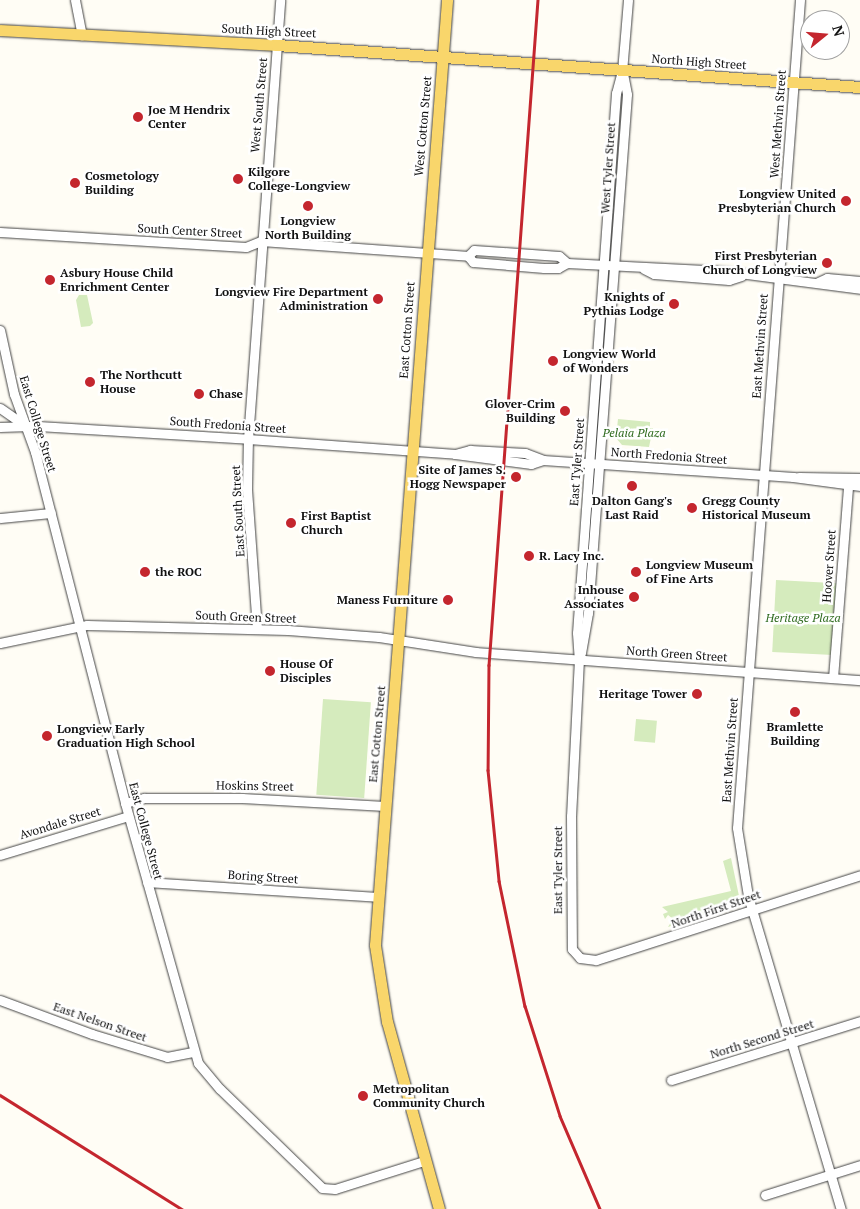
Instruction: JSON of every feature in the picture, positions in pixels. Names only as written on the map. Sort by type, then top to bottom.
[{"type":"main road","name":"West Cotton Street","points":[[426,254],[447,0]]},
{"type":"main road","name":"South High Street","points":[[0,30],[277,45],[537,64]]},
{"type":"main road","name":"North High Street","points":[[537,64],[860,87]]},
{"type":"main road","name":"East Cotton Street","points":[[426,254],[399,639],[377,897],[375,945],[379,987],[424,1161],[439,1209]]},
{"type":"street","points":[[75,0],[82,35]]},
{"type":"street","name":"West South Street","points":[[261,241],[280,0]]},
{"type":"street","name":"West Tyler Street","points":[[604,266],[616,93],[622,71],[628,0]]},
{"type":"street","name":"West Methvin Street","points":[[778,279],[800,0]]},
{"type":"street","name":"West Tyler Street","points":[[614,267],[626,94],[622,71]]},
{"type":"street","name":"South Center Street","points":[[0,232],[246,247],[261,241],[468,256],[473,262],[519,266],[558,268],[567,263],[559,256],[474,250],[468,256]]},
{"type":"street","name":"East South Street","points":[[257,629],[247,488],[248,439],[261,241]]},
{"type":"street","points":[[567,263],[644,269],[654,274],[729,280],[741,276],[818,282],[826,286],[860,290]]},
{"type":"street","name":"East Tyler Street","points":[[580,958],[572,949],[571,941],[571,816],[579,659],[577,634],[604,266]]},
{"type":"street","name":"East Tyler Street","points":[[579,659],[586,634],[614,267]]},
{"type":"street","points":[[818,282],[827,278],[860,281]]},
{"type":"street","name":"East Methvin Street","points":[[778,279],[737,828],[741,866],[752,910],[790,1043],[841,1209]]},
{"type":"street","name":"East College Street","points":[[0,330],[14,394],[26,426],[51,513],[78,626],[128,816],[193,1052],[220,1089],[322,1188],[336,1189],[424,1161]]},
{"type":"street","points":[[0,408],[26,426]]},
{"type":"street","name":"South Fredonia Street","points":[[0,427],[26,426],[248,439],[455,454],[470,450],[504,457]]},
{"type":"street","name":"North Fredonia Street","points":[[504,457],[532,454],[542,460],[793,477],[848,486],[860,486]]},
{"type":"street","name":"North Fredonia Street","points":[[793,477],[811,474],[860,478]]},
{"type":"street","name":"Hoover Street","points":[[834,678],[848,486]]},
{"type":"street","points":[[0,518],[51,513]]},
{"type":"street","name":"South Green Street","points":[[0,642],[78,626],[257,629],[399,639],[492,653]]},
{"type":"street","name":"North Green Street","points":[[492,653],[860,680]]},
{"type":"street","name":"Hoskins Street","points":[[125,803],[144,798],[242,798],[385,806]]},
{"type":"street","name":"Avondale Street","points":[[0,855],[128,816]]},
{"type":"street","name":"North First Street","points":[[580,958],[592,961],[604,958],[860,875]]},
{"type":"street","name":"Boring Street","points":[[147,882],[377,897]]},
{"type":"street","name":"East Nelson Street","points":[[0,1000],[92,1034],[167,1057],[193,1052]]},
{"type":"street","name":"North Second Street","points":[[672,1080],[860,1021]]},
{"type":"street","points":[[765,1195],[860,1165]]},
{"type":"green space","points":[[79,295],[87,295],[93,323],[90,326],[81,327],[76,300]]},
{"type":"green space","name":"Pelaia Plaza","points":[[618,419],[650,422],[650,428],[653,428],[649,447],[622,445],[616,438]]},
{"type":"green space","name":"Heritage Plaza","points":[[776,580],[837,583],[833,655],[772,652]]},
{"type":"green space","points":[[323,699],[371,702],[364,798],[316,795]]},
{"type":"green space","points":[[636,719],[657,721],[655,743],[634,741]]},
{"type":"green space","points":[[731,858],[739,896],[737,904],[668,927],[673,919],[668,915],[665,919],[663,914],[668,912],[662,907],[731,891],[723,861]]},
{"type":"railway","points":[[538,0],[489,665],[488,770],[499,881],[525,1006],[560,1116],[600,1209]]},
{"type":"railway","points":[[0,1095],[182,1209]]},
{"type":"place","name":"Joe M Hendrix Center","points":[[138,117]]},
{"type":"place","name":"Kilgore College-Longview","points":[[238,179]]},
{"type":"place","name":"Cosmetology Building","points":[[75,183]]},
{"type":"place","name":"Longview United Presbyterian Church","points":[[846,201]]},
{"type":"place","name":"Longview North Building","points":[[308,206]]},
{"type":"place","name":"First Presbyterian Church of Longview","points":[[827,263]]},
{"type":"place","name":"Asbury House Child Enrichment Center","points":[[50,280]]},
{"type":"place","name":"Longview Fire Department Administration","points":[[378,299]]},
{"type":"place","name":"Knights of Pythias Lodge","points":[[674,304]]},
{"type":"place","name":"Longview World of Wonders","points":[[553,361]]},
{"type":"place","name":"The Northcutt House","points":[[90,382]]},
{"type":"place","name":"Chase","points":[[199,394]]},
{"type":"place","name":"Glover-Crim Building","points":[[565,411]]},
{"type":"place","name":"Site of James S. Hogg Newspaper","points":[[516,477]]},
{"type":"place","name":"Dalton Gang's Last Raid","points":[[632,486]]},
{"type":"place","name":"Gregg County Historical Museum","points":[[692,508]]},
{"type":"place","name":"First Baptist Church","points":[[291,523]]},
{"type":"place","name":"R. Lacy Inc.","points":[[529,556]]},
{"type":"place","name":"the ROC","points":[[145,572]]},
{"type":"place","name":"Longview Museum of Fine Arts","points":[[636,572]]},
{"type":"place","name":"Inhouse Associates","points":[[634,597]]},
{"type":"place","name":"Maness Furniture","points":[[448,600]]},
{"type":"place","name":"House Of Disciples","points":[[270,671]]},
{"type":"place","name":"Heritage Tower","points":[[697,694]]},
{"type":"place","name":"Bramlette Building","points":[[795,712]]},
{"type":"place","name":"Longview Early Graduation High School","points":[[47,736]]},
{"type":"place","name":"Metropolitan Community Church","points":[[363,1096]]}]
